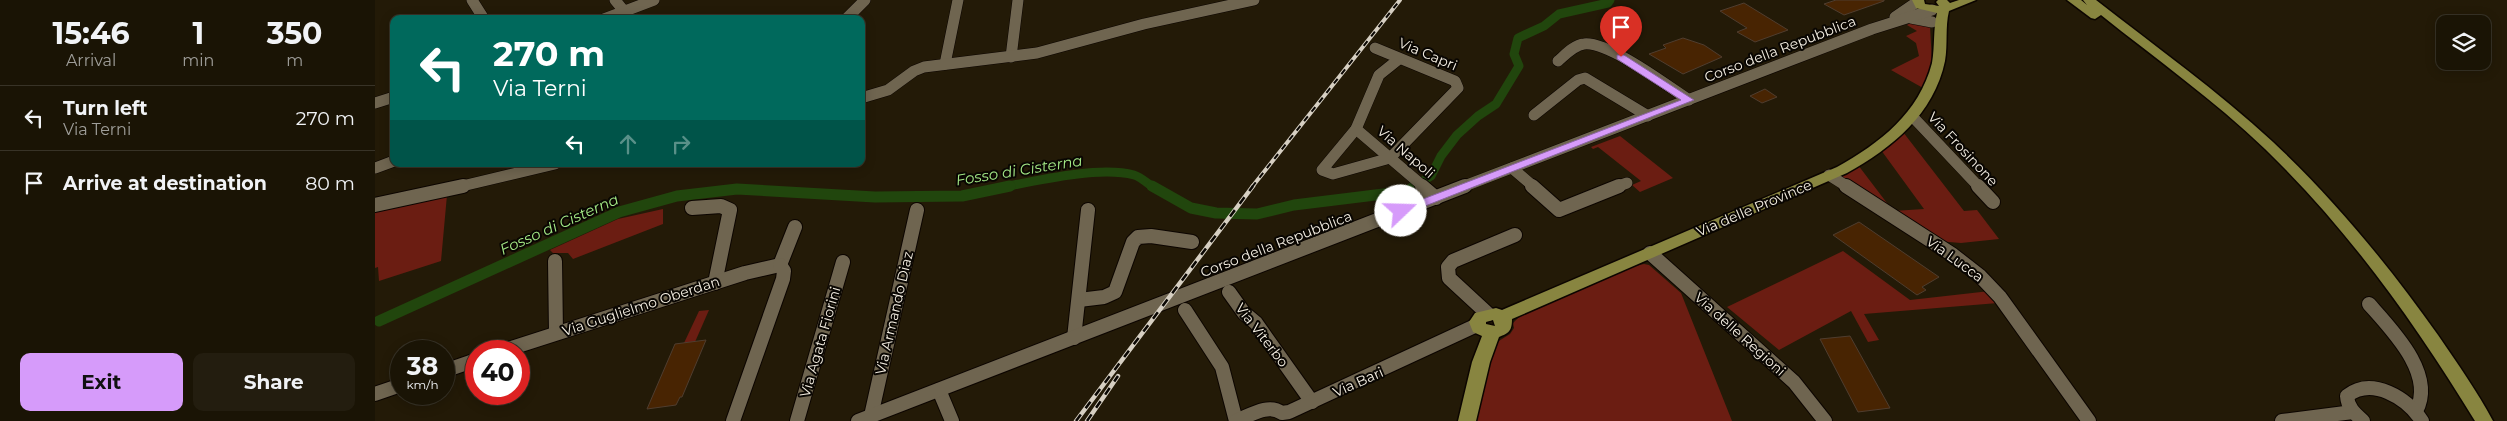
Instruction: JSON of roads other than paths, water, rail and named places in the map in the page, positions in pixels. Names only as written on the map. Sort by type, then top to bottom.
[{"type":"main road","points":[[1931,10],[1957,0]]},
{"type":"main road","points":[[1931,10],[1970,0]]},
{"type":"main road","points":[[2073,0],[2198,92],[2293,168]]},
{"type":"main road","points":[[2089,0],[2218,100],[2293,168]]},
{"type":"main road","points":[[2104,0],[2232,103],[2293,168],[2356,241],[2405,302],[2484,421]]},
{"type":"main road","name":"Via delle Province","points":[[1490,322],[1850,166],[1873,151],[1912,116],[1933,83],[1939,54],[1931,10]]},
{"type":"main road","points":[[1467,421],[1490,322]]},
{"type":"street","points":[[472,0],[481,15]]},
{"type":"street","points":[[615,0],[624,15],[653,0]]},
{"type":"street","points":[[850,15],[865,0]]},
{"type":"street","points":[[945,64],[958,0]]},
{"type":"street","points":[[1011,57],[1018,0]]},
{"type":"street","points":[[865,97],[888,90],[920,68],[1042,52],[1144,24],[1254,0]]},
{"type":"street","name":"Corso della Repubblica","points":[[865,419],[1872,29],[1931,10]]},
{"type":"street","name":"Corso della Repubblica","points":[[1872,29],[1931,10]]},
{"type":"street","points":[[1559,60],[1579,46],[1594,44],[1628,61],[1689,100]]},
{"type":"street","name":"Via Capri","points":[[1375,48],[1453,80],[1459,86],[1390,158]]},
{"type":"street","points":[[1390,158],[1353,170],[1333,174],[1323,172],[1356,129],[1379,75],[1399,59]]},
{"type":"street","points":[[1534,115],[1578,80],[1585,78],[1648,116]]},
{"type":"street","points":[[375,103],[390,99]]},
{"type":"street","name":"Via Frosinone","points":[[1912,116],[1993,202]]},
{"type":"street","name":"Via Napoli","points":[[1356,129],[1436,198]]},
{"type":"street","points":[[375,168],[390,162]]},
{"type":"street","points":[[375,205],[542,167]]},
{"type":"street","points":[[1512,168],[1559,210],[1627,183]]},
{"type":"street","name":"Via Lucca","points":[[1829,175],[1953,255],[1980,276],[2000,297],[2089,421]]},
{"type":"street","points":[[692,208],[721,206],[729,210],[715,282]]},
{"type":"street","name":"Via Armando Diaz","points":[[865,419],[917,210]]},
{"type":"street","points":[[1075,338],[1088,210]]},
{"type":"street","points":[[733,421],[784,276],[784,269],[780,265],[795,227]]},
{"type":"street","points":[[1490,322],[1449,278],[1448,267],[1453,261],[1515,235]]},
{"type":"street","points":[[1079,300],[1104,297],[1115,292],[1133,242],[1138,237],[1147,236],[1192,242]]},
{"type":"street","name":"Via delle Regioni","points":[[1649,254],[1794,382],[1825,421]]},
{"type":"street","points":[[555,261],[556,333]]},
{"type":"street","name":"Via Agata Fiorini","points":[[797,421],[843,262]]},
{"type":"street","name":"Via Guglielmo Oberdan","points":[[530,342],[715,282],[780,265]]},
{"type":"street","name":"Via Viterbo","points":[[1229,292],[1244,313],[1255,323],[1312,402]]},
{"type":"street","points":[[2358,417],[2348,404],[2347,396],[2351,391],[2359,388],[2376,389],[2396,396],[2419,416],[2423,399],[2422,384],[2418,372],[2394,332],[2369,304]]},
{"type":"street","points":[[1185,310],[1222,367],[1236,421]]},
{"type":"street","name":"Via Bari","points":[[1236,421],[1269,408],[1285,413],[1490,322]]},
{"type":"street","points":[[375,394],[390,389]]},
{"type":"street","points":[[939,390],[952,421]]},
{"type":"street","points":[[2282,421],[2358,417]]},
{"type":"waterway","name":"Fosso di Cisterna","points":[[1413,187],[1431,176],[1441,156],[1457,135],[1478,116],[1496,104],[1519,66],[1514,54],[1518,38],[1544,26],[1559,14],[1608,3],[1610,0]]},
{"type":"waterway","name":"Fosso di Cisterna","points":[[1004,187],[1069,175],[1104,172],[1134,175],[1153,187]]},
{"type":"waterway","name":"Fosso di Cisterna","points":[[379,321],[619,212],[677,196],[737,189],[875,197],[962,196],[1010,186]]},
{"type":"waterway","name":"Fosso di Cisterna","points":[[1152,186],[1191,208],[1216,213],[1257,214],[1294,205],[1408,191],[1415,186]]},
{"type":"railway","points":[[1252,187],[1400,0]]},
{"type":"railway","points":[[1076,421],[1253,186]]},
{"type":"railway","points":[[1087,421],[1118,376]]}]
